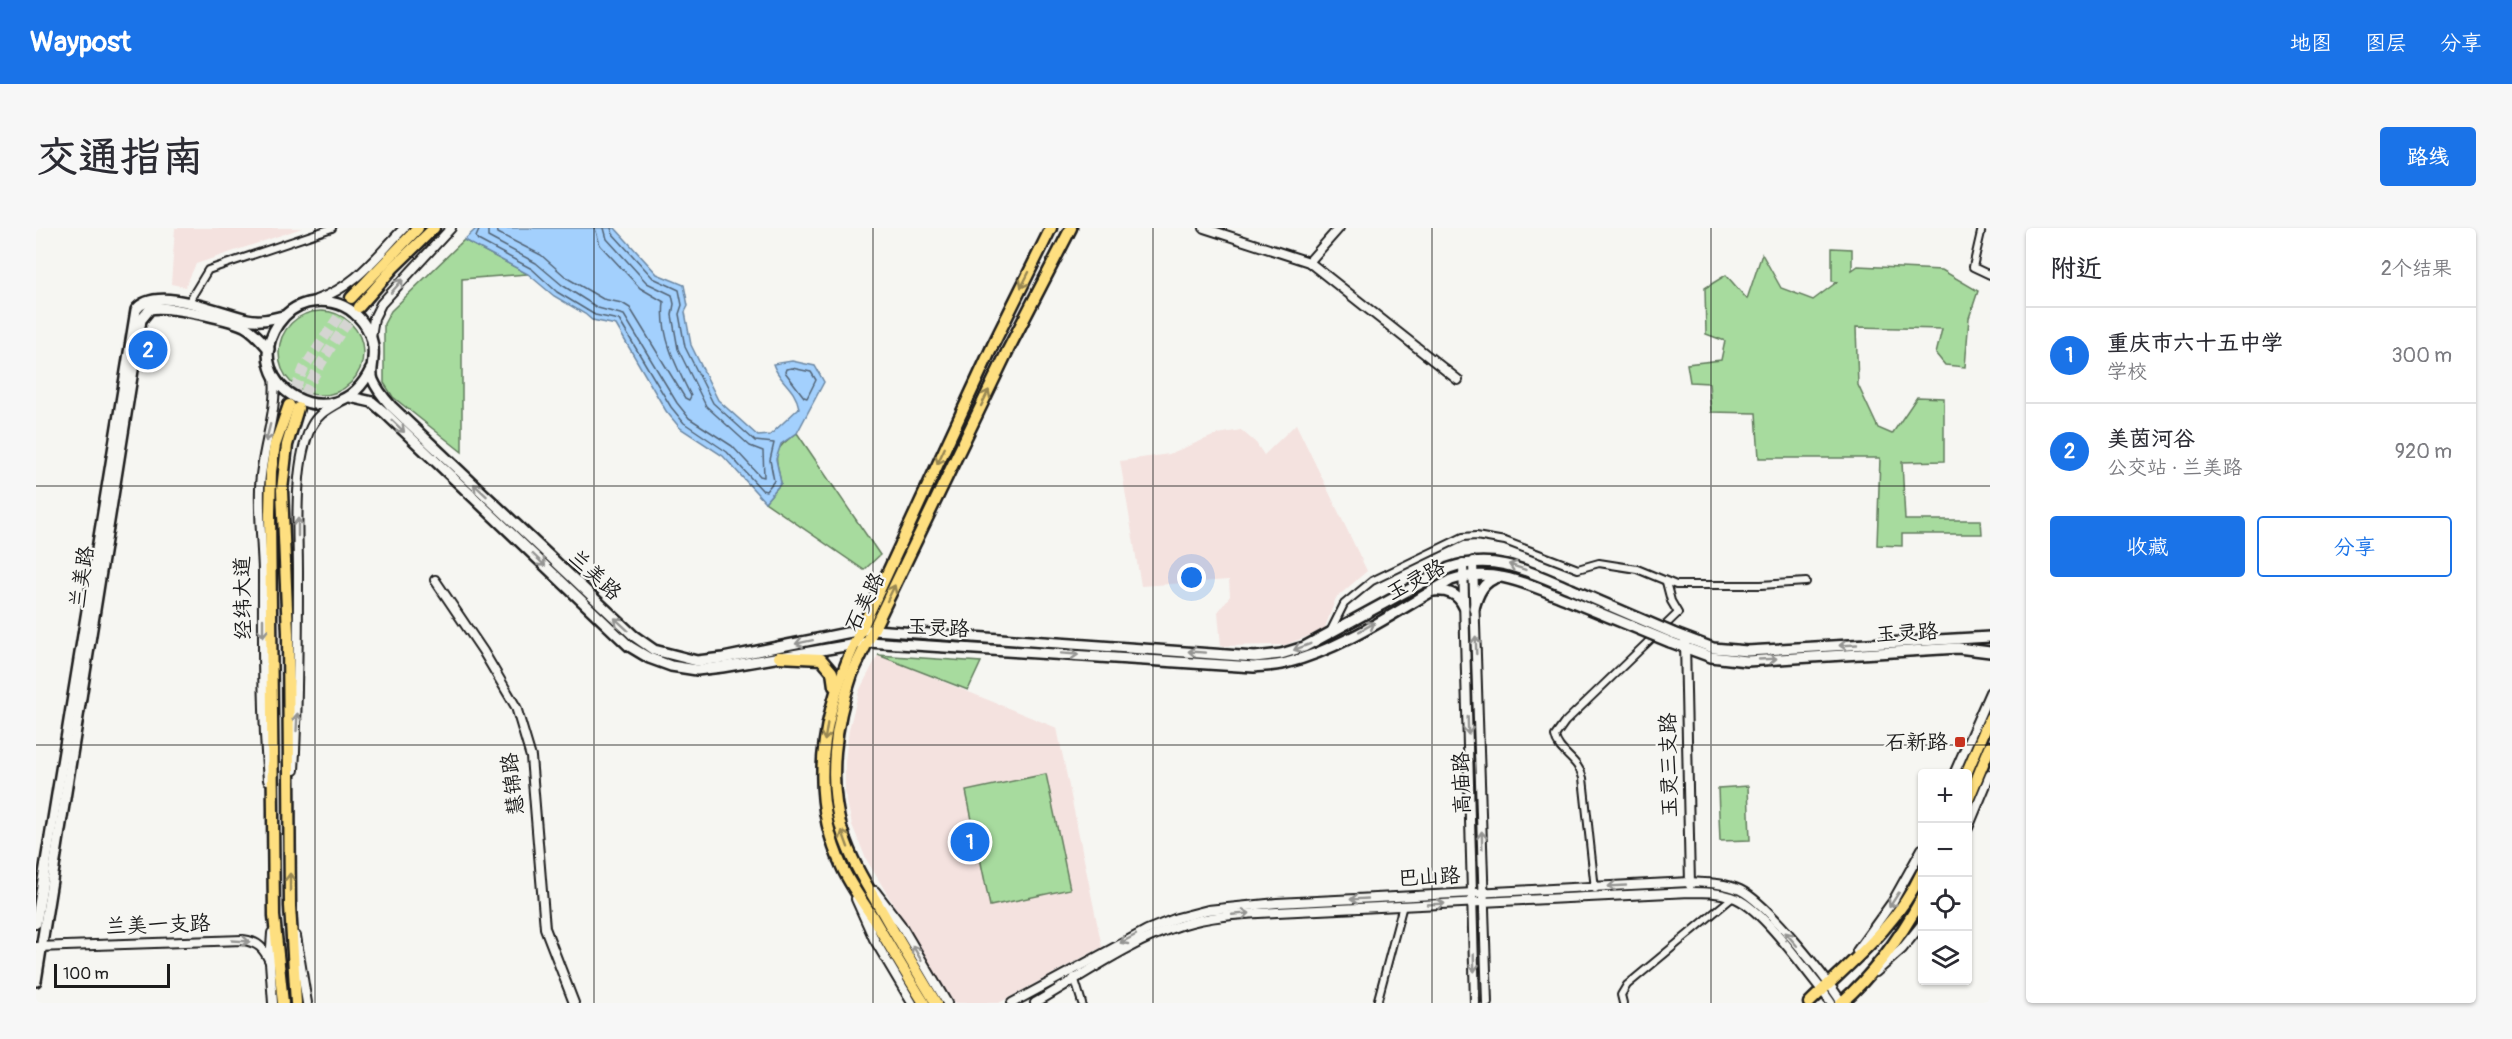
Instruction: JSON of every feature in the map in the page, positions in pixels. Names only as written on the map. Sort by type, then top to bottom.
[{"type":"main road","points":[[351,298],[418,228]]},
{"type":"main road","points":[[359,307],[393,268],[434,228]]},
{"type":"main road","name":"石美路","points":[[936,1003],[844,870],[830,834],[823,774],[824,747],[833,696],[855,643],[993,345],[1052,228]]},
{"type":"main road","name":"石美路","points":[[924,1003],[855,865],[842,830],[836,796],[836,746],[845,696],[868,642],[1002,361],[1071,228]]},
{"type":"main road","name":"兰美路","points":[[36,923],[136,310],[143,303],[164,299],[188,303],[248,320],[265,321],[284,316],[305,303]]},
{"type":"main road","points":[[305,303],[321,301],[345,307],[364,322],[371,337]]},
{"type":"main road","name":"兰美路","points":[[36,981],[39,947],[141,320],[150,309],[176,309],[244,326],[260,338],[269,349]]},
{"type":"main road","points":[[274,376],[269,363],[269,349],[273,332],[284,316]]},
{"type":"main road","name":"兰美路","points":[[371,337],[374,357],[371,369],[379,392],[391,406],[634,636],[654,650],[697,661],[861,630]]},
{"type":"main road","points":[[345,399],[366,381],[371,369]]},
{"type":"main road","name":"兰美路","points":[[274,376],[283,389],[295,398],[310,404],[326,405],[345,399],[372,402],[629,646],[649,658],[671,666],[697,670],[855,643]]},
{"type":"main road","name":"经纬大道","points":[[283,1003],[274,916],[271,471],[275,445],[294,406],[282,490],[288,633],[290,906],[296,1003]]},
{"type":"main road","name":"玉灵路","points":[[861,630],[1012,639],[1254,662],[1305,647],[1328,636],[1449,568],[1468,562],[1502,562],[1571,589],[1671,637],[1684,648],[1711,657],[1747,660],[1977,648],[1990,652]]},
{"type":"main road","name":"玉灵路","points":[[855,643],[1283,664],[1306,657],[1354,634],[1430,592],[1468,575],[1501,576],[1671,637],[1685,638],[1713,648],[1748,651],[1990,637]]},
{"type":"main road","points":[[1474,609],[1477,596],[1486,583],[1501,576]]},
{"type":"main road","points":[[1430,592],[1443,590],[1456,595],[1464,607]]},
{"type":"main road","points":[[1975,638],[1979,639],[1981,644],[1977,648]]},
{"type":"main road","points":[[779,657],[821,659],[832,672],[833,696]]},
{"type":"main road","points":[[1968,769],[1990,718]]},
{"type":"main road","points":[[1972,790],[1990,747]]},
{"type":"main road","points":[[1809,1003],[1860,956],[1895,916],[1920,877]]},
{"type":"main road","points":[[1841,1003],[1859,986],[1894,942],[1918,906]]},
{"type":"street","points":[[188,303],[208,270],[332,228]]},
{"type":"street","points":[[305,303],[334,293],[350,284],[404,228]]},
{"type":"street","points":[[371,337],[374,318],[381,304],[413,266],[451,228]]},
{"type":"street","points":[[1204,228],[1309,262],[1458,380]]},
{"type":"street","points":[[1309,262],[1339,228]]},
{"type":"street","points":[[1982,228],[1973,267],[1990,275]]},
{"type":"street","name":"经纬大道","points":[[272,821],[263,720],[260,491],[263,456],[276,395],[274,376]]},
{"type":"street","name":"经纬大道","points":[[290,822],[298,716],[298,514],[301,469],[305,445],[316,418],[345,399]]},
{"type":"street","points":[[1328,636],[1344,604],[1372,581],[1463,537],[1505,541],[1578,569],[1599,563],[1646,572],[1666,582],[1693,586],[1806,582]]},
{"type":"street","name":"高庙路","points":[[1468,562],[1464,607],[1475,1003]]},
{"type":"street","name":"高庙路","points":[[1468,575],[1474,609],[1487,1003]]},
{"type":"street","name":"慧锦路","points":[[435,580],[483,651],[516,707],[531,758],[545,928],[574,1003]]},
{"type":"street","points":[[1596,896],[1583,778],[1578,764],[1561,748],[1555,736],[1565,722],[1678,613],[1671,601],[1666,582]]},
{"type":"street","name":"玉灵三支路","points":[[1685,638],[1690,892]]},
{"type":"street","points":[[1956,769],[1990,692]]},
{"type":"street","points":[[1970,823],[1990,776]]},
{"type":"street","points":[[1843,971],[1893,901],[1918,858]]},
{"type":"street","points":[[855,865],[901,925],[947,1003]]},
{"type":"street","points":[[844,870],[874,939],[912,1003]]},
{"type":"street","name":"巴山路","points":[[1035,1003],[1152,936],[1181,925],[1210,918],[1242,914],[1403,905],[1595,887],[1690,882],[1717,884],[1739,890],[1758,903],[1826,986]]},
{"type":"street","name":"巴山路","points":[[1484,897],[1690,892],[1713,892],[1733,897],[1752,908],[1826,986]]},
{"type":"street","points":[[1623,1003],[1621,995],[1627,985],[1733,897]]},
{"type":"street","name":"巴山路","points":[[1012,1003],[1147,930],[1177,918],[1208,910],[1241,905],[1472,898]]},
{"type":"street","points":[[1377,1003],[1403,905]]},
{"type":"street","points":[[290,906],[307,1003]]},
{"type":"street","points":[[273,1003],[270,962],[274,916]]},
{"type":"street","points":[[1859,986],[1902,949],[1918,930]]},
{"type":"street","name":"兰美一支路","points":[[39,947],[243,940],[251,941],[262,947],[270,962]]},
{"type":"street","points":[[1072,971],[1082,1003]]},
{"type":"street","points":[[1826,986],[1841,1003]]},
{"type":"street","points":[[1826,986],[1831,1003]]},
{"type":"shaded area","points":[[175,228],[302,228],[196,264],[185,287],[171,284]]},
{"type":"shaded area","points":[[1296,424],[1367,571],[1336,598],[1324,630],[1285,645],[1221,646],[1218,612],[1230,596],[1229,580],[1141,586],[1120,461],[1169,454],[1218,434],[1241,430],[1256,443],[1264,455]]},
{"type":"shaded area","points":[[878,655],[1057,728],[1102,947],[999,1003],[953,1003],[866,859],[852,825],[845,792],[845,762],[849,729],[859,691]]},
{"type":"green space","points":[[464,240],[528,274],[462,279],[462,452],[393,397],[384,383],[384,324],[391,311]]},
{"type":"green space","points":[[1832,248],[1852,249],[1852,270],[1858,266],[1942,270],[1978,291],[1969,318],[1965,367],[1945,365],[1936,354],[1942,329],[1856,327],[1858,385],[1878,428],[1892,434],[1917,397],[1944,398],[1944,461],[1902,462],[1905,520],[1981,520],[1982,534],[1902,534],[1902,546],[1877,545],[1880,458],[1759,458],[1756,413],[1711,412],[1709,383],[1690,382],[1687,364],[1721,360],[1725,341],[1706,334],[1705,288],[1726,275],[1747,299],[1762,254],[1781,288],[1813,300],[1837,282],[1832,281]]},
{"type":"green space","points":[[321,311],[344,318],[356,330],[363,353],[356,376],[344,388],[321,395],[298,388],[286,376],[279,353],[286,330],[298,318]]},
{"type":"green space","points":[[797,433],[880,555],[864,570],[765,502],[781,483],[777,459],[779,449]]},
{"type":"green space","points":[[878,655],[981,662],[968,690]]},
{"type":"green space","points":[[1046,774],[1070,889],[990,906],[966,791]]},
{"type":"green space","points":[[1748,786],[1750,840],[1720,841],[1718,788]]},
{"type":"water","points":[[477,228],[615,228],[657,274],[684,285],[688,306],[685,312],[691,345],[718,400],[758,436],[770,435],[799,408],[794,395],[773,364],[792,361],[815,366],[824,382],[797,433],[781,444],[776,459],[781,483],[765,502],[723,456],[680,428],[666,411],[616,325],[592,320],[554,296],[528,274],[464,240]]},
{"type":"tunnel","points":[[289,404],[304,368],[351,298]]},
{"type":"tunnel","points":[[298,408],[326,356],[359,307]]},
{"type":"place","name":"美茵河谷","points":[[148,350]]},
{"type":"place","name":"石新路","points":[[1960,742]]},
{"type":"place","name":"重庆市六十五中学","points":[[970,842]]}]
